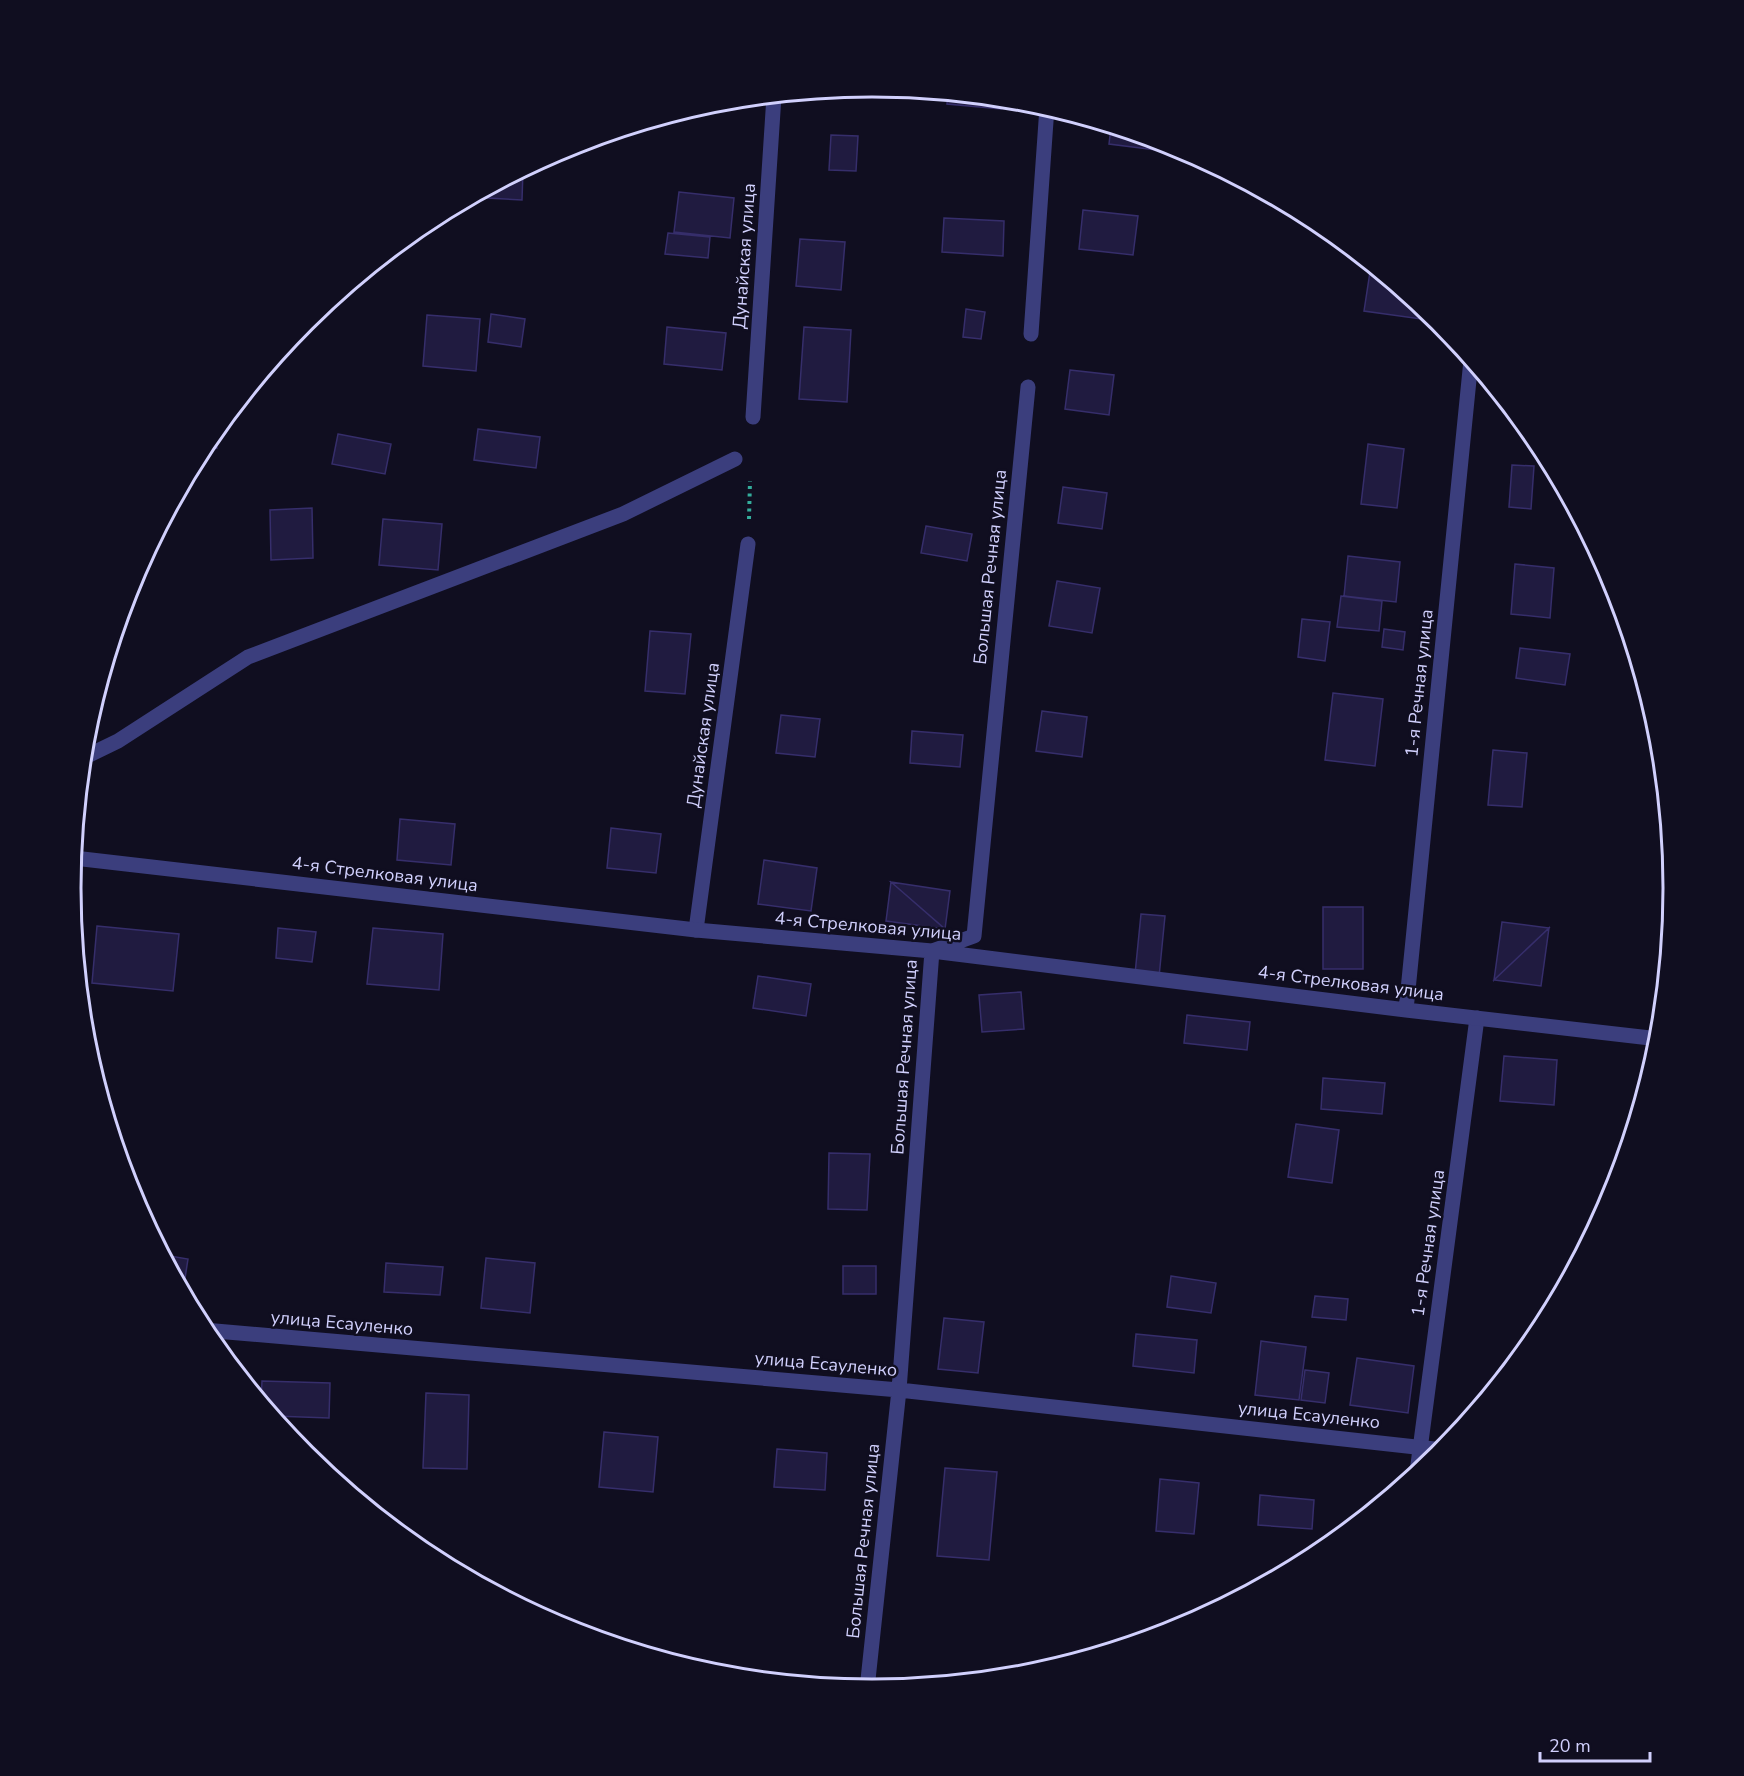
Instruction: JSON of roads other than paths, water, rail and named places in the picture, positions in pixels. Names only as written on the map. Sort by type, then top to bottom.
[{"type":"street","name":"Дунайская улица","points":[[753,417],[774,104]]},
{"type":"street","points":[[1031,334],[1046,117]]},
{"type":"street","name":"1-я Речная улица","points":[[1406,1010],[1470,370]]},
{"type":"street","name":"Большая Речная улица","points":[[868,1679],[899,1390],[932,951],[974,936],[1028,387]]},
{"type":"street","points":[[93,753],[118,741],[248,657],[623,514],[735,459]]},
{"type":"street","name":"Дунайская улица","points":[[696,930],[748,544]]},
{"type":"street","name":"4-я Стрелковая улица","points":[[82,859],[696,930],[932,951],[1649,1038]]},
{"type":"street","name":"1-я Речная улица","points":[[1419,1459],[1477,1018]]},
{"type":"street","name":"улица Есауленко","points":[[217,1331],[899,1390],[1430,1448]]}]
